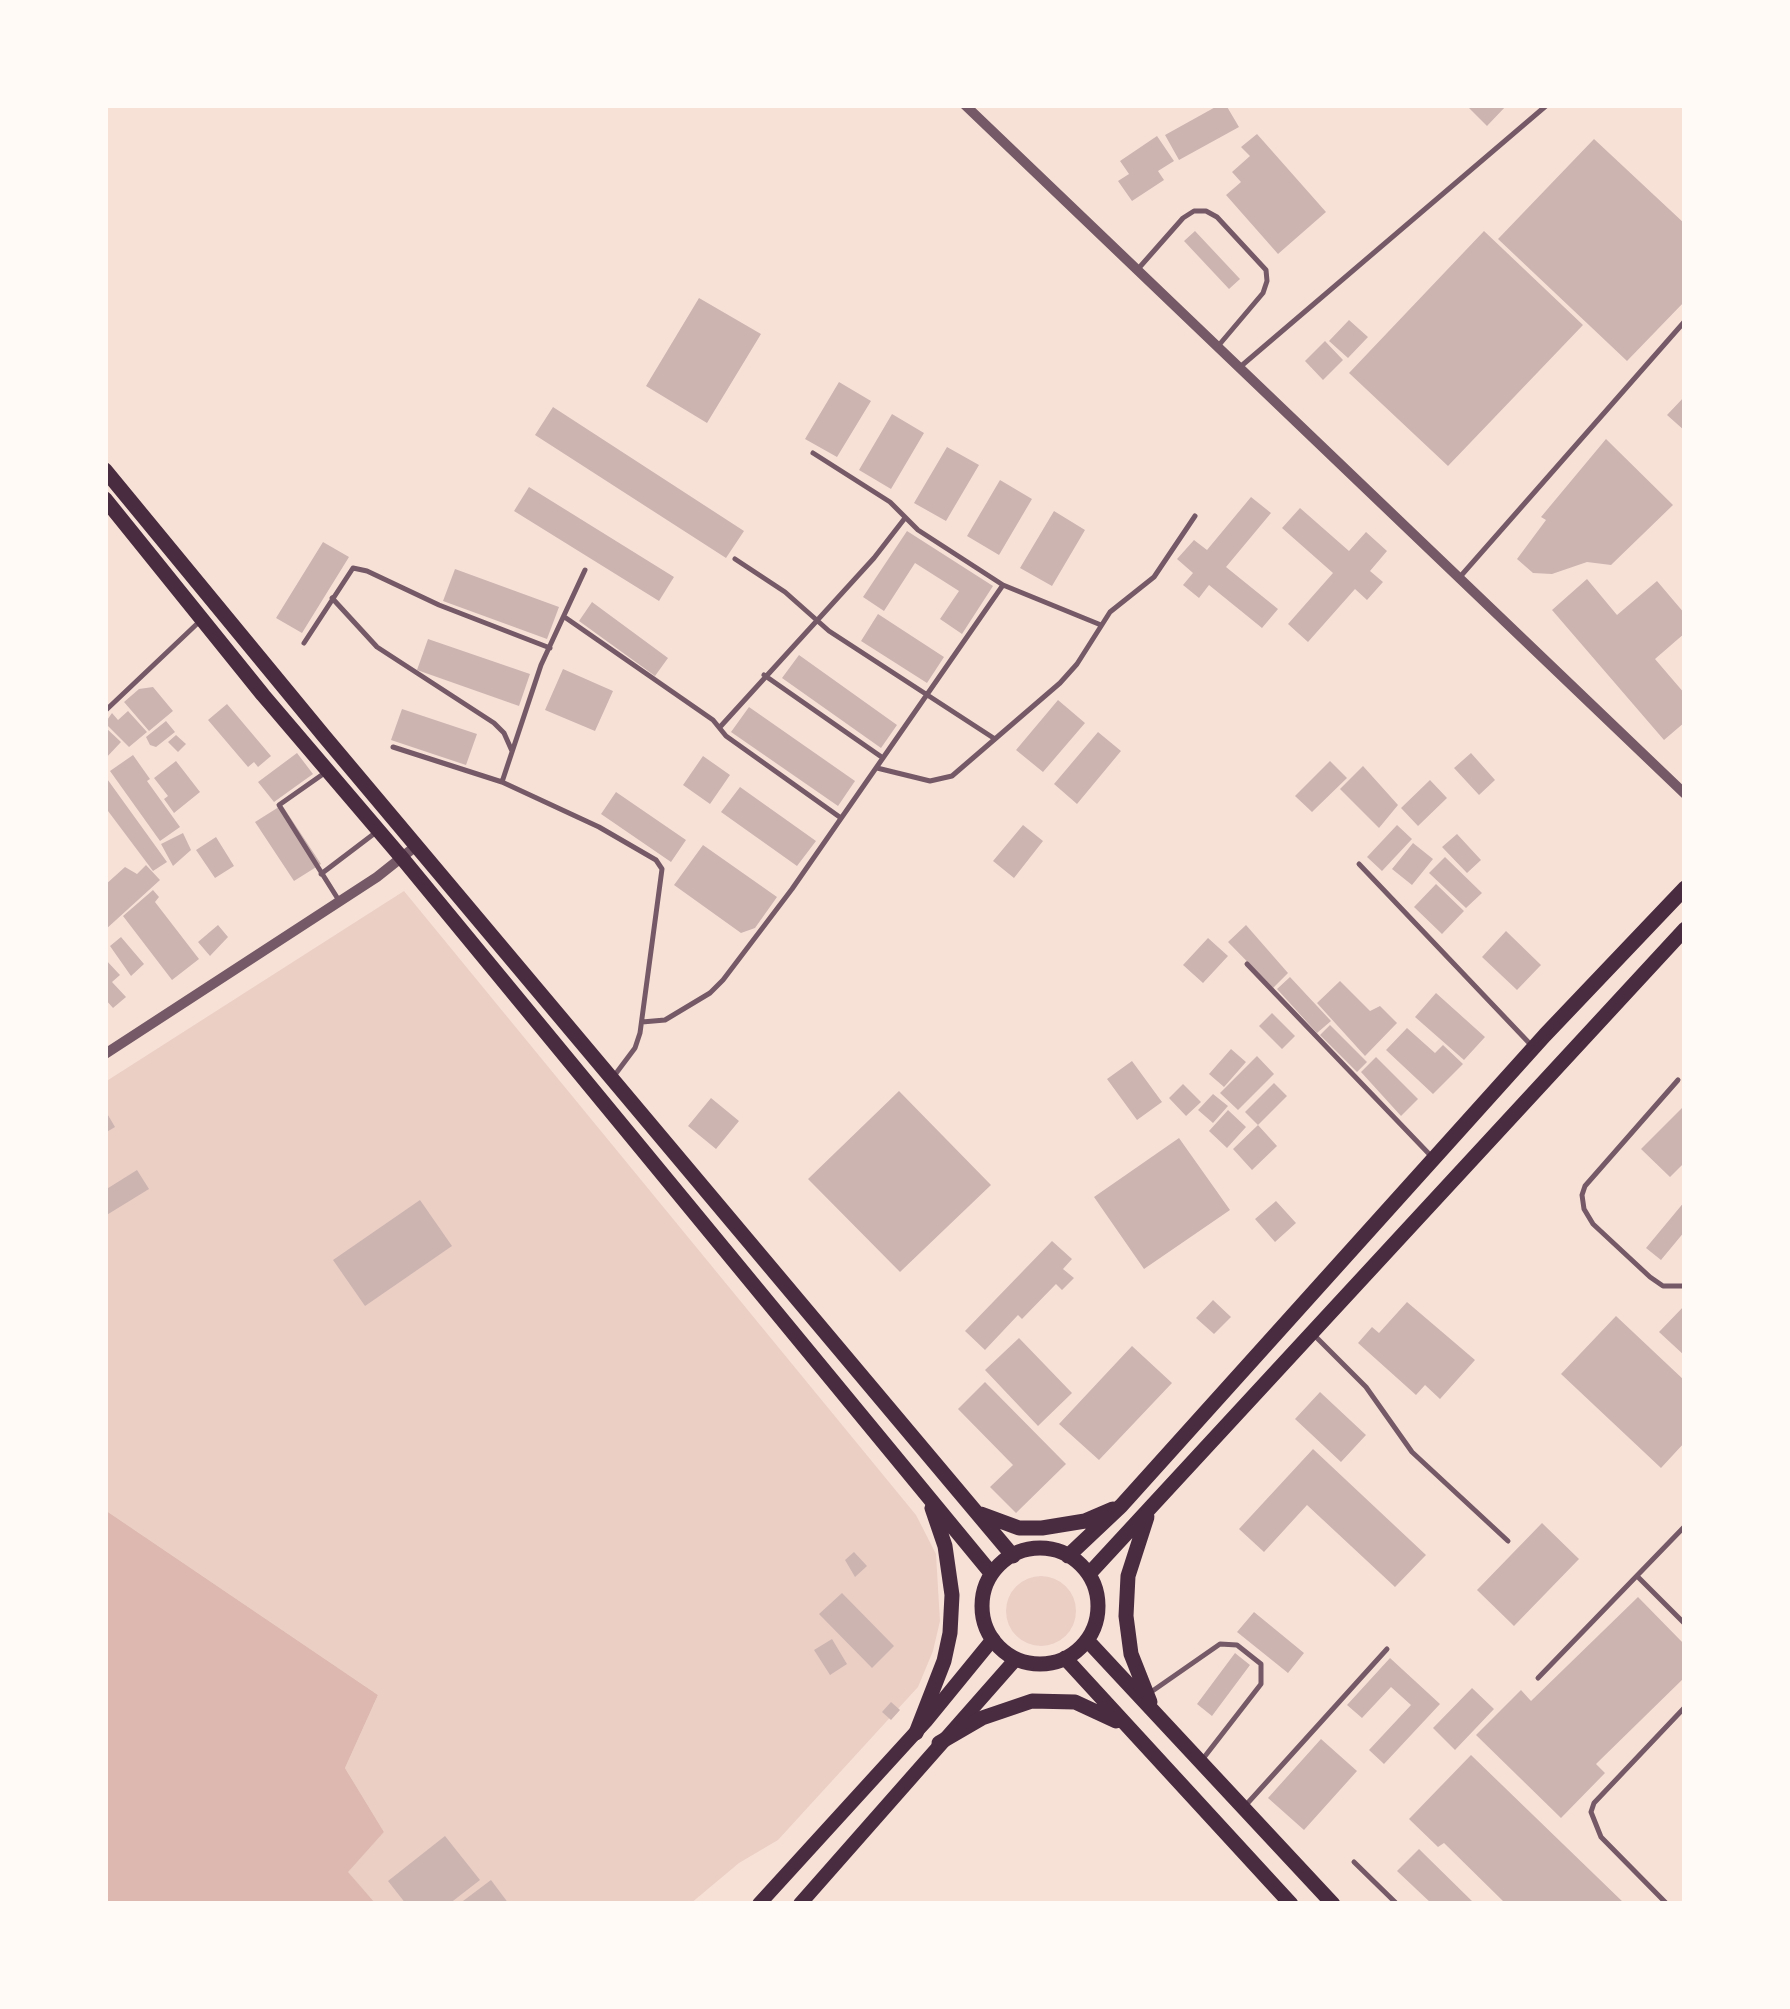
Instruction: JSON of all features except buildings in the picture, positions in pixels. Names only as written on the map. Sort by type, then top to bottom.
[{"type":"main road","points":[[105,470],[1013,1556]]},
{"type":"main road","points":[[105,498],[991,1573]]},
{"type":"main road","points":[[1068,1556],[1121,1506],[1534,1048],[1685,888]]},
{"type":"main road","points":[[1089,1574],[1685,929]]},
{"type":"main road","points":[[916,1733],[944,1661],[952,1595],[945,1546],[927,1495]]},
{"type":"main road","points":[[973,1510],[1019,1528],[1042,1528],[1085,1521],[1121,1506]]},
{"type":"main road","points":[[1144,1697],[1131,1654],[1126,1616],[1128,1576],[1150,1507]]},
{"type":"main road","points":[[1046,1549],[1068,1556],[1089,1574],[1098,1600],[1097,1618],[1087,1640],[1066,1658],[1047,1664],[1015,1660],[986,1629],[982,1610],[984,1590],[991,1573],[1013,1556],[1026,1550],[1046,1549]]},
{"type":"main road","points":[[759,1904],[916,1733],[993,1639]]},
{"type":"main road","points":[[1087,1640],[1333,1904]]},
{"type":"main road","points":[[1066,1658],[1291,1904]]},
{"type":"main road","points":[[800,1904],[1015,1660]]},
{"type":"main road","points":[[940,1744],[1008,1707],[1032,1701],[1076,1702],[1127,1727]]},
{"type":"street","points":[[966,105],[1685,794]]},
{"type":"street","points":[[105,1053],[340,902],[416,846]]},
{"type":"lane","points":[[1240,367],[1546,105]]},
{"type":"lane","points":[[1138,268],[1183,218],[1194,211],[1206,211],[1217,217],[1266,270],[1267,282],[1263,293],[1219,345]]},
{"type":"lane","points":[[1459,578],[1685,321]]},
{"type":"lane","points":[[812,453],[890,502],[918,530],[1002,585],[1101,626]]},
{"type":"lane","points":[[876,768],[942,781],[952,776],[1060,683],[1110,612],[1154,577],[1195,516]]},
{"type":"lane","points":[[720,728],[906,518]]},
{"type":"lane","points":[[735,559],[785,592],[818,621],[995,739]]},
{"type":"lane","points":[[304,642],[353,568],[550,648]]},
{"type":"lane","points":[[502,782],[550,648],[585,570]]},
{"type":"lane","points":[[642,1022],[665,1020],[710,993],[723,980],[842,818],[1002,585]]},
{"type":"lane","points":[[332,598],[377,647],[494,723],[512,750]]},
{"type":"lane","points":[[566,618],[842,818]]},
{"type":"lane","points":[[105,711],[202,619]]},
{"type":"lane","points":[[764,675],[882,758]]},
{"type":"lane","points":[[392,747],[502,782],[599,827],[656,860],[662,869],[642,1022],[634,1048],[612,1078]]},
{"type":"lane","points":[[327,771],[280,805],[340,902]]},
{"type":"lane","points":[[322,874],[378,830]]},
{"type":"lane","points":[[1358,864],[1534,1048]]},
{"type":"lane","points":[[1247,964],[1434,1159]]},
{"type":"lane","points":[[1678,1080],[1585,1186],[1582,1195],[1592,1224],[1650,1277],[1662,1286],[1685,1286]]},
{"type":"lane","points":[[1313,1334],[1366,1386],[1412,1452],[1508,1541]]},
{"type":"lane","points":[[1538,1678],[1685,1526]]},
{"type":"lane","points":[[1638,1577],[1685,1624]]},
{"type":"lane","points":[[1144,1697],[1220,1644],[1237,1644],[1261,1664],[1261,1684],[1200,1762]]},
{"type":"lane","points":[[1242,1808],[1387,1649]]},
{"type":"lane","points":[[1667,1904],[1601,1837],[1590,1812],[1594,1803],[1685,1707]]},
{"type":"lane","points":[[1354,1862],[1397,1904]]},
{"type":"shaded area","points":[[404,891],[916,1515],[936,1554],[940,1621],[918,1687],[778,1840],[739,1863],[690,1904],[376,1904],[347,1872],[384,1832],[345,1768],[378,1695],[105,1510],[105,1082]]},
{"type":"shaded area","points":[[105,1510],[378,1695],[345,1768],[384,1832],[348,1872],[376,1904],[105,1904]]},
{"type":"shaded area","points":[[1041,1576],[1055,1578],[1066,1586],[1074,1597],[1074,1625],[1066,1636],[1055,1644],[1041,1646],[1027,1644],[1016,1636],[1008,1625],[1006,1611],[1008,1597],[1016,1586],[1027,1578]]}]
